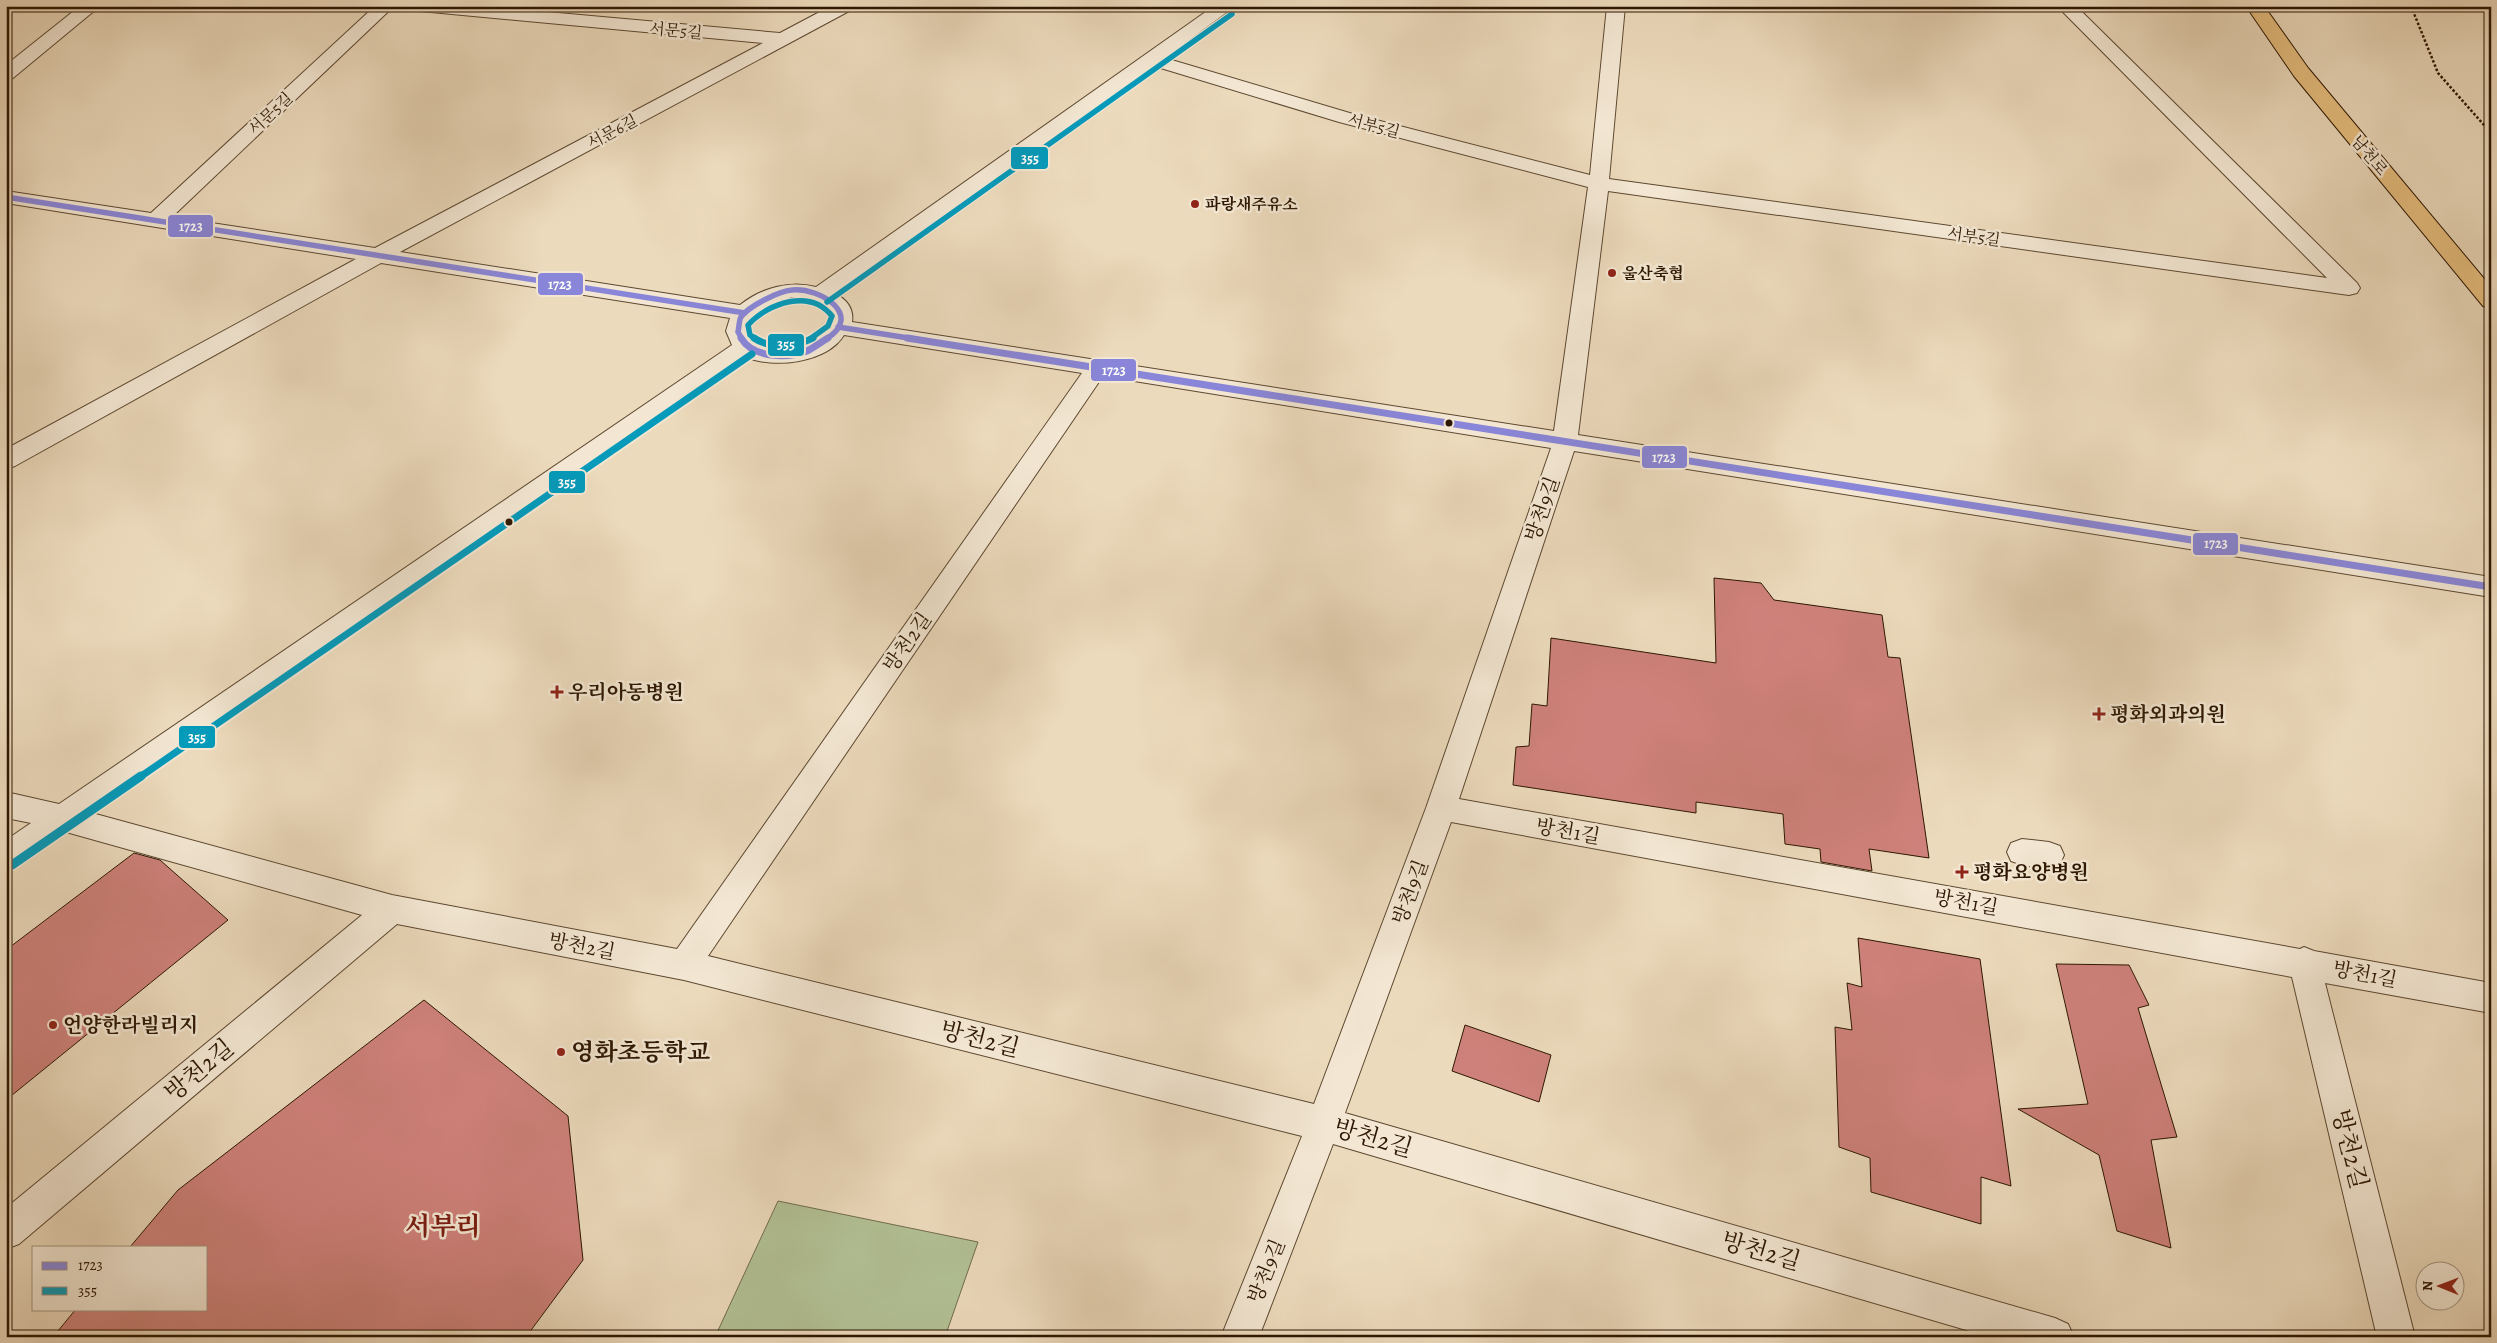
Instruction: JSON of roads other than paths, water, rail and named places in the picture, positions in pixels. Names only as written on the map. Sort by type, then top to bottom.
[{"type":"main road","name":"남천로","points":[[2255,6],[2301,72],[2491,300]]},
{"type":"street","points":[[6,74],[91,6]]},
{"type":"street","name":"서문5길","points":[[156,220],[385,6]]},
{"type":"street","name":"서문5길","points":[[420,6],[782,40]]},
{"type":"street","name":"서문6길","points":[[6,460],[379,255],[844,6]]},
{"type":"street","points":[[821,294],[1226,6]]},
{"type":"street","points":[[1565,442],[1599,184],[1616,6]]},
{"type":"street","name":"서부5길","points":[[1150,59],[1346,118],[1599,184],[2349,288],[2066,6]]},
{"type":"street","points":[[6,196],[744,312]]},
{"type":"street","points":[[792,290],[809,290],[821,294],[835,302],[841,311],[841,321],[826,342],[796,355],[764,355],[741,342],[737,332],[739,321],[744,312],[759,300],[792,290]]},
{"type":"street","points":[[838,327],[2491,587]]},
{"type":"street","points":[[6,857],[746,346]]},
{"type":"street","name":"방천2길","points":[[684,965],[1097,368]]},
{"type":"street","name":"방천9길","points":[[1240,1337],[1324,1124],[1442,808],[1565,442]]},
{"type":"street","name":"방천2길","points":[[6,805],[62,818],[392,909],[684,965],[1324,1124],[2054,1337]]},
{"type":"street","name":"방천1길","points":[[1442,808],[2304,962],[2491,998]]},
{"type":"street","name":"방천2길","points":[[6,1232],[392,909]]},
{"type":"street","name":"방천2길","points":[[2304,962],[2396,1337]]},
{"type":"place","name":"파랑새주유소","points":[[1195,204]]},
{"type":"place","name":"울산축협","points":[[1612,273]]},
{"type":"place","name":"우리아동병원","points":[[557,692]]},
{"type":"place","name":"평화외과의원","points":[[2099,714]]},
{"type":"place","name":"평화요양병원","points":[[1962,872]]},
{"type":"place","name":"언양한라빌리지","points":[[53,1025]]},
{"type":"place","name":"영화초등학교","points":[[561,1052]]},
{"type":"district","name":"서부리","points":[[443,1226]]}]
